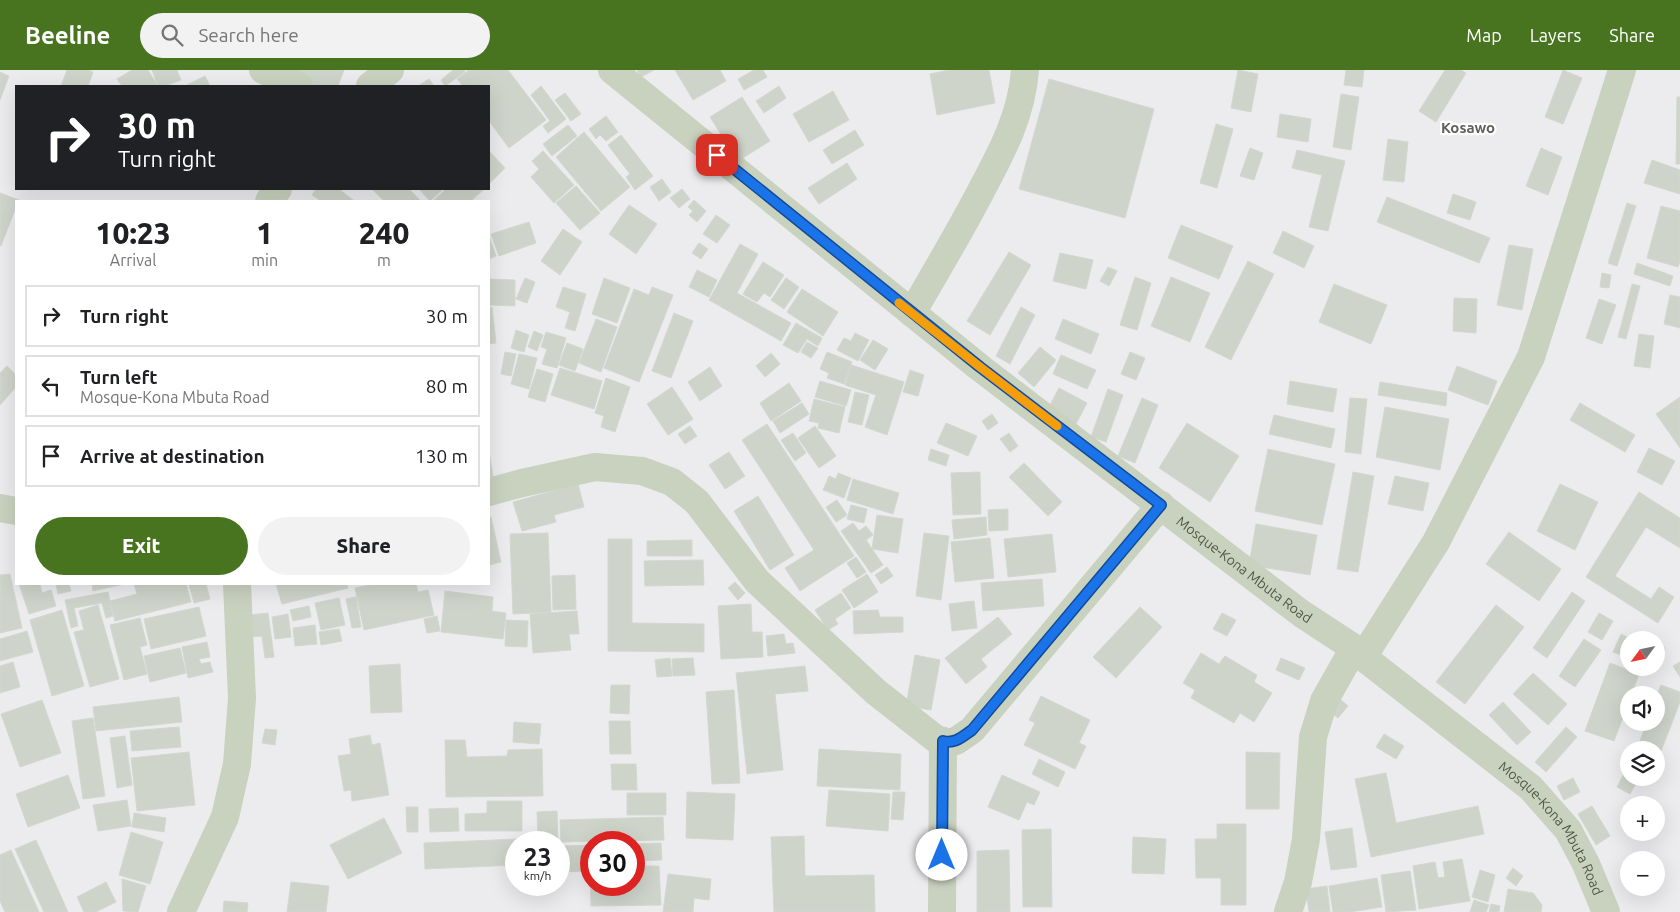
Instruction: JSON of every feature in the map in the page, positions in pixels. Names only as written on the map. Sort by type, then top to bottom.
[{"type":"street","points":[[262,70],[297,85]]},
{"type":"street","points":[[371,85],[390,70]]},
{"type":"street","name":"Mosque-Kona Mbuta Road","points":[[612,70],[980,367],[1302,614],[1359,652],[1531,788],[1568,830],[1586,864],[1606,912]]},
{"type":"street","points":[[912,313],[973,208],[1004,147],[1015,119],[1024,85],[1025,70]]},
{"type":"street","points":[[1288,912],[1298,882],[1306,839],[1313,736],[1324,701],[1436,542],[1531,356],[1622,70]]},
{"type":"street","points":[[490,492],[595,467],[642,471],[672,482],[697,502],[756,581],[876,692],[936,739],[950,743],[972,730],[1161,505]]},
{"type":"street","points":[[0,508],[15,512]]},
{"type":"street","points":[[182,912],[225,817],[236,764],[242,698],[237,585]]},
{"type":"street","points":[[942,912],[943,741]]},
{"type":"building","points":[[67,70],[88,70],[93,72],[88,85],[61,85]]},
{"type":"building","points":[[132,70],[148,70],[157,85],[121,85],[117,79]]},
{"type":"building","points":[[152,70],[177,70],[181,80],[167,85],[158,85]]},
{"type":"building","points":[[294,70],[344,70],[338,85],[308,85]]},
{"type":"building","points":[[453,70],[464,70],[465,72],[446,85],[441,80]]},
{"type":"building","points":[[469,70],[508,70],[546,120],[509,148],[490,122],[490,85],[462,85],[457,79]]},
{"type":"building","points":[[637,70],[654,70],[641,77]]},
{"type":"building","points":[[675,70],[720,70],[726,81],[693,100]]},
{"type":"building","points":[[754,70],[763,70],[767,77],[744,90],[738,79]]},
{"type":"building","points":[[949,70],[989,70],[995,103],[937,115],[930,74]]},
{"type":"building","points":[[1238,70],[1258,74],[1251,112],[1231,108]]},
{"type":"building","points":[[1346,70],[1364,70],[1362,87],[1344,85]]},
{"type":"building","points":[[1445,70],[1461,70],[1466,73],[1436,122],[1419,111]]},
{"type":"building","points":[[1563,70],[1582,78],[1563,124],[1545,117]]},
{"type":"building","points":[[0,72],[9,76],[0,100]]},
{"type":"building","points":[[205,76],[210,85],[187,85]]},
{"type":"building","points":[[429,79],[433,85],[420,85]]},
{"type":"building","points":[[1049,79],[1154,109],[1125,218],[1019,189]]},
{"type":"building","points":[[541,86],[566,119],[548,133],[543,126],[550,121],[531,95]]},
{"type":"building","points":[[779,86],[786,98],[764,113],[756,101]]},
{"type":"building","points":[[833,91],[849,120],[809,142],[793,114]]},
{"type":"building","points":[[565,93],[581,114],[571,121],[555,100]]},
{"type":"building","points":[[1341,94],[1359,97],[1351,150],[1333,147]]},
{"type":"building","points":[[742,97],[770,141],[738,161],[710,117]]},
{"type":"building","points":[[1677,97],[1680,97],[1680,164],[1676,164]]},
{"type":"building","points":[[1280,114],[1311,119],[1308,142],[1277,137]]},
{"type":"building","points":[[606,116],[618,132],[606,141],[600,135],[596,139],[589,129]]},
{"type":"building","points":[[1216,124],[1233,129],[1217,188],[1200,183]]},
{"type":"building","points":[[568,125],[577,136],[552,156],[543,144]]},
{"type":"building","points":[[855,130],[864,145],[832,164],[823,150]]},
{"type":"building","points":[[584,132],[630,187],[601,211],[556,157]]},
{"type":"building","points":[[621,135],[653,176],[635,190],[626,177],[630,174],[608,145]]},
{"type":"building","points":[[1388,139],[1408,142],[1404,182],[1383,180]]},
{"type":"building","points":[[1250,148],[1263,153],[1254,180],[1240,176]]},
{"type":"building","points":[[1541,148],[1562,157],[1548,195],[1526,186]]},
{"type":"building","points":[[1297,150],[1345,161],[1328,231],[1309,227],[1322,175],[1292,168]]},
{"type":"building","points":[[543,151],[574,185],[554,203],[531,177],[539,169],[532,161]]},
{"type":"building","points":[[490,152],[505,168],[490,183]]},
{"type":"building","points":[[1652,160],[1680,170],[1680,194],[1644,183]]},
{"type":"building","points":[[847,163],[857,179],[819,204],[808,188]]},
{"type":"building","points":[[662,179],[671,192],[659,201],[650,187]]},
{"type":"building","points":[[576,186],[600,213],[580,230],[556,203]]},
{"type":"building","points":[[682,189],[690,199],[679,208],[670,198]]},
{"type":"building","points":[[315,190],[340,190],[353,200],[320,200],[312,195]]},
{"type":"building","points":[[373,190],[410,190],[420,200],[383,200]]},
{"type":"building","points":[[420,190],[442,190],[431,200]]},
{"type":"building","points":[[445,190],[483,190],[472,200],[434,200]]},
{"type":"building","points":[[0,193],[19,200],[15,200],[15,210],[0,245]]},
{"type":"building","points":[[1453,194],[1476,202],[1470,220],[1447,213]]},
{"type":"building","points":[[1387,197],[1490,238],[1479,263],[1377,222]]},
{"type":"building","points":[[694,200],[706,211],[697,222],[689,215],[693,211],[688,207]]},
{"type":"building","points":[[1627,203],[1636,206],[1617,266],[1608,263]]},
{"type":"building","points":[[629,205],[657,224],[636,254],[609,234]]},
{"type":"building","points":[[1661,206],[1680,211],[1680,261],[1678,267],[1647,258]]},
{"type":"building","points":[[716,215],[730,225],[717,243],[703,234]]},
{"type":"building","points":[[529,222],[536,243],[499,256],[491,234]]},
{"type":"building","points":[[1181,225],[1233,246],[1219,279],[1168,258]]},
{"type":"building","points":[[563,229],[582,242],[560,275],[541,261]]},
{"type":"building","points":[[1283,231],[1314,246],[1304,268],[1273,253]]},
{"type":"building","points":[[490,239],[496,256],[490,259]]},
{"type":"building","points":[[699,243],[708,249],[701,259],[692,253]]},
{"type":"building","points":[[740,244],[758,254],[737,293],[791,323],[781,341],[709,300]]},
{"type":"building","points":[[1509,245],[1533,249],[1522,310],[1497,305]]},
{"type":"building","points":[[1009,252],[1031,265],[990,335],[967,321]]},
{"type":"building","points":[[1060,253],[1093,260],[1086,289],[1053,281]]},
{"type":"building","points":[[1248,261],[1274,274],[1231,360],[1205,347]]},
{"type":"building","points":[[763,262],[784,275],[770,297],[764,293],[757,302],[743,294]]},
{"type":"building","points":[[1637,263],[1673,276],[1670,286],[1634,274]]},
{"type":"building","points":[[1108,267],[1117,271],[1109,286],[1100,281]]},
{"type":"building","points":[[697,270],[717,280],[709,297],[689,287]]},
{"type":"building","points":[[1602,273],[1611,275],[1609,288],[1600,287]]},
{"type":"building","points":[[1135,277],[1151,283],[1137,330],[1120,325]]},
{"type":"building","points":[[1171,277],[1210,293],[1190,342],[1151,326]]},
{"type":"building","points":[[525,278],[535,282],[527,303],[516,299]]},
{"type":"building","points":[[604,278],[630,288],[617,323],[592,314]]},
{"type":"building","points":[[786,278],[799,287],[784,309],[771,300]]},
{"type":"building","points":[[490,279],[515,280],[515,306],[490,305]]},
{"type":"building","points":[[1334,284],[1387,305],[1371,344],[1319,322]]},
{"type":"building","points":[[1632,284],[1640,286],[1626,339],[1618,337]]},
{"type":"building","points":[[563,287],[586,294],[575,331],[565,328],[570,312],[556,307]]},
{"type":"building","points":[[652,287],[673,295],[639,382],[604,368],[634,289],[649,295]]},
{"type":"building","points":[[802,289],[838,312],[823,336],[787,312]]},
{"type":"building","points":[[1670,295],[1680,297],[1680,328],[1664,324]]},
{"type":"building","points":[[1454,298],[1477,299],[1476,333],[1453,331]]},
{"type":"building","points":[[1599,299],[1616,305],[1602,344],[1586,338]]},
{"type":"building","points":[[492,307],[496,343],[490,344],[490,308]]},
{"type":"building","points":[[1021,307],[1035,315],[1010,364],[996,356]]},
{"type":"building","points":[[674,313],[693,321],[671,378],[652,371]]},
{"type":"building","points":[[596,319],[617,327],[601,372],[579,363]]},
{"type":"building","points":[[1063,319],[1099,334],[1091,354],[1055,339]]},
{"type":"building","points":[[796,323],[822,338],[818,346],[807,339],[798,353],[783,345]]},
{"type":"building","points":[[516,330],[529,335],[524,352],[511,348]]},
{"type":"building","points":[[534,331],[543,335],[537,351],[528,347]]},
{"type":"building","points":[[546,332],[566,338],[557,368],[542,364],[547,349],[541,347]]},
{"type":"building","points":[[855,333],[869,340],[858,361],[837,350],[844,338],[851,341]]},
{"type":"building","points":[[1639,334],[1654,336],[1650,368],[1634,366]]},
{"type":"building","points":[[873,340],[888,349],[875,370],[860,360]]},
{"type":"building","points":[[807,342],[818,348],[811,358],[801,352]]},
{"type":"building","points":[[567,343],[583,349],[575,371],[559,365]]},
{"type":"building","points":[[1040,347],[1056,360],[1034,387],[1018,373]]},
{"type":"building","points":[[505,352],[516,354],[511,376],[501,374]]},
{"type":"building","points":[[827,352],[852,362],[844,384],[827,378],[829,373],[820,369]]},
{"type":"building","points":[[1130,352],[1145,358],[1136,380],[1121,374]]},
{"type":"building","points":[[771,353],[780,364],[765,377],[756,366]]},
{"type":"building","points":[[519,354],[537,358],[529,389],[511,384]]},
{"type":"building","points":[[1061,355],[1096,370],[1087,389],[1053,374]]},
{"type":"building","points":[[851,365],[904,382],[887,435],[865,427],[876,395],[845,385]]},
{"type":"building","points":[[7,366],[15,374],[15,388],[0,405],[0,373]]},
{"type":"building","points":[[1457,366],[1497,381],[1488,405],[1448,390]]},
{"type":"building","points":[[710,367],[722,386],[700,401],[688,382]]},
{"type":"building","points":[[560,368],[602,381],[594,409],[551,395]]},
{"type":"building","points":[[537,369],[553,374],[545,402],[528,397]]},
{"type":"building","points":[[910,370],[924,375],[918,396],[903,392]]},
{"type":"building","points":[[606,378],[630,387],[615,432],[601,427],[604,416],[595,413]]},
{"type":"building","points":[[820,381],[851,390],[846,406],[815,397]]},
{"type":"building","points":[[1290,381],[1337,389],[1333,412],[1287,404]]},
{"type":"building","points":[[1380,382],[1447,393],[1446,406],[1378,395]]},
{"type":"building","points":[[789,383],[801,401],[771,421],[760,403]]},
{"type":"building","points":[[672,387],[693,419],[668,435],[647,404]]},
{"type":"building","points":[[1059,388],[1087,403],[1076,424],[1048,409]]},
{"type":"building","points":[[1108,389],[1123,395],[1106,442],[1091,437]]},
{"type":"building","points":[[855,392],[869,395],[862,425],[848,422]]},
{"type":"building","points":[[1680,397],[1680,448],[1656,414]]},
{"type":"building","points":[[1142,398],[1158,405],[1135,463],[1118,456]]},
{"type":"building","points":[[1350,398],[1367,399],[1361,454],[1345,452]]},
{"type":"building","points":[[814,399],[845,407],[839,433],[818,428],[819,423],[809,421]]},
{"type":"building","points":[[802,403],[809,414],[780,433],[773,421]]},
{"type":"building","points":[[1580,403],[1635,435],[1625,452],[1570,420]]},
{"type":"building","points":[[1385,407],[1449,419],[1440,470],[1376,457]]},
{"type":"building","points":[[992,414],[998,423],[988,430],[982,421]]},
{"type":"building","points":[[1274,415],[1335,429],[1331,448],[1269,434]]},
{"type":"building","points":[[946,423],[977,436],[968,456],[937,443]]},
{"type":"building","points":[[1187,423],[1239,456],[1210,502],[1159,468]]},
{"type":"building","points":[[767,424],[854,556],[800,591],[785,568],[814,550],[742,440]]},
{"type":"building","points":[[690,426],[697,436],[685,444],[678,434]]},
{"type":"building","points":[[815,426],[836,456],[819,468],[798,438]]},
{"type":"building","points":[[793,433],[806,453],[795,461],[781,440]]},
{"type":"building","points":[[1009,433],[1018,446],[1010,452],[1000,439]]},
{"type":"building","points":[[1649,448],[1675,461],[1662,485],[1637,472]]},
{"type":"building","points":[[931,449],[949,455],[946,466],[928,460]]},
{"type":"building","points":[[1268,449],[1335,464],[1322,525],[1255,511]]},
{"type":"building","points":[[729,452],[745,476],[725,489],[709,465]]},
{"type":"building","points":[[490,458],[494,482],[490,482]]},
{"type":"building","points":[[1024,463],[1062,502],[1048,516],[1009,477]]},
{"type":"building","points":[[980,472],[981,514],[953,515],[951,473]]},
{"type":"building","points":[[1353,472],[1374,476],[1358,572],[1337,569]]},
{"type":"building","points":[[838,473],[851,478],[844,498],[823,490],[829,476],[836,479]]},
{"type":"building","points":[[1395,476],[1429,483],[1423,511],[1388,504]]},
{"type":"building","points":[[853,479],[899,493],[893,514],[847,500]]},
{"type":"building","points":[[578,484],[584,507],[554,515],[556,522],[522,531],[513,502]]},
{"type":"building","points":[[1560,484],[1598,502],[1575,550],[1537,531]]},
{"type":"building","points":[[1639,492],[1680,518],[1680,548],[1646,527],[1615,576],[1651,599],[1659,587],[1674,597],[1658,623],[1586,577]]},
{"type":"building","points":[[758,496],[794,555],[770,570],[734,511]]},
{"type":"building","points":[[837,500],[847,515],[836,522],[826,507]]},
{"type":"building","points":[[851,505],[867,509],[864,523],[847,519]]},
{"type":"building","points":[[1008,509],[1008,530],[989,531],[988,510]]},
{"type":"building","points":[[877,515],[903,519],[898,553],[872,549]]},
{"type":"building","points":[[490,517],[491,517],[501,562],[490,565]]},
{"type":"building","points":[[986,517],[987,535],[954,539],[952,520]]},
{"type":"building","points":[[853,523],[859,531],[866,526],[873,535],[866,540],[883,565],[871,573],[841,531]]},
{"type":"building","points":[[1256,524],[1317,535],[1310,575],[1249,565]]},
{"type":"building","points":[[1509,532],[1561,569],[1539,601],[1486,564]]},
{"type":"building","points":[[548,533],[551,612],[513,614],[510,534]]},
{"type":"building","points":[[924,533],[949,536],[941,600],[916,596]]},
{"type":"building","points":[[1052,534],[1056,572],[1008,577],[1004,539]]},
{"type":"building","points":[[990,538],[994,578],[955,582],[951,542]]},
{"type":"building","points":[[608,539],[632,539],[632,623],[704,624],[704,652],[608,651]]},
{"type":"building","points":[[692,540],[692,556],[647,556],[647,541]]},
{"type":"building","points":[[856,557],[866,572],[857,578],[847,563]]},
{"type":"building","points":[[703,560],[704,585],[645,586],[644,561]]},
{"type":"building","points":[[887,567],[893,576],[881,584],[875,575]]},
{"type":"building","points":[[10,574],[22,628],[0,633],[0,575]]},
{"type":"building","points":[[867,574],[878,592],[854,608],[842,590]]},
{"type":"building","points":[[575,575],[576,609],[553,610],[552,576]]},
{"type":"building","points":[[1042,579],[1044,606],[983,611],[981,583]]},
{"type":"building","points":[[735,582],[745,593],[738,600],[728,588]]},
{"type":"building","points":[[19,585],[40,585],[42,593],[51,590],[56,606],[29,614]]},
{"type":"building","points":[[56,585],[69,585],[71,591],[58,594]]},
{"type":"building","points":[[92,585],[120,585],[93,591]]},
{"type":"building","points":[[134,585],[186,585],[191,602],[115,621],[110,601],[137,594]]},
{"type":"building","points":[[189,585],[206,585],[210,599],[194,603]]},
{"type":"building","points":[[276,585],[347,585],[348,588],[282,604]]},
{"type":"building","points":[[369,585],[416,585],[418,592],[428,590],[434,615],[364,630],[355,588]]},
{"type":"building","points":[[445,591],[493,597],[492,611],[506,613],[503,639],[441,632]]},
{"type":"building","points":[[108,592],[113,616],[106,618],[102,603],[74,608],[78,626],[71,628],[65,600]]},
{"type":"building","points":[[1572,592],[1585,601],[1547,658],[1533,648]]},
{"type":"building","points":[[841,593],[851,608],[835,619],[838,624],[828,630],[815,610]]},
{"type":"building","points":[[356,597],[361,627],[352,628],[346,599]]},
{"type":"building","points":[[339,598],[345,625],[321,630],[315,603]]},
{"type":"building","points":[[974,601],[977,628],[952,631],[949,604]]},
{"type":"building","points":[[751,604],[752,632],[762,632],[763,657],[721,659],[718,606]]},
{"type":"building","points":[[98,605],[119,679],[90,687],[74,632],[84,630],[79,611]]},
{"type":"building","points":[[1496,605],[1524,627],[1465,704],[1436,682]]},
{"type":"building","points":[[309,606],[311,617],[293,621],[290,610]]},
{"type":"building","points":[[199,607],[206,636],[151,649],[144,619]]},
{"type":"building","points":[[1140,607],[1162,627],[1116,678],[1093,657]]},
{"type":"building","points":[[62,610],[84,686],[52,696],[30,620]]},
{"type":"building","points":[[878,610],[880,617],[903,617],[903,632],[854,634],[853,611]]},
{"type":"building","points":[[577,611],[579,634],[569,634],[571,650],[533,653],[530,614]]},
{"type":"building","points":[[268,613],[274,657],[265,658],[262,636],[251,637],[249,615]]},
{"type":"building","points":[[1222,613],[1236,620],[1227,636],[1213,629]]},
{"type":"building","points":[[1599,613],[1613,621],[1602,640],[1588,632]]},
{"type":"building","points":[[288,614],[291,637],[275,639],[272,617]]},
{"type":"building","points":[[437,616],[440,631],[427,633],[424,619]]},
{"type":"building","points":[[998,617],[1012,634],[981,659],[987,667],[966,684],[945,658]]},
{"type":"building","points":[[140,618],[147,645],[140,647],[147,674],[124,680],[110,625]]},
{"type":"building","points":[[506,620],[528,621],[527,647],[505,646]]},
{"type":"building","points":[[315,625],[317,644],[295,646],[293,628]]},
{"type":"building","points":[[339,629],[342,641],[321,645],[319,632]]},
{"type":"building","points":[[27,631],[33,652],[0,661],[0,639]]},
{"type":"building","points":[[784,634],[786,644],[793,643],[795,653],[768,656],[766,636]]},
{"type":"building","points":[[1620,636],[1620,655],[1613,652]]},
{"type":"building","points":[[1584,639],[1601,650],[1575,687],[1559,676]]},
{"type":"building","points":[[207,642],[210,657],[199,659],[201,664],[210,662],[213,672],[188,678],[182,647]]},
{"type":"building","points":[[180,648],[186,673],[150,682],[144,656]]},
{"type":"building","points":[[1201,653],[1219,664],[1225,656],[1257,675],[1254,682],[1272,693],[1254,722],[1240,713],[1234,723],[1191,698],[1195,690],[1183,683]]},
{"type":"building","points":[[915,655],[940,660],[931,710],[906,706]]},
{"type":"building","points":[[670,658],[672,676],[657,677],[655,660]]},
{"type":"building","points":[[693,658],[695,675],[673,676],[672,659]]},
{"type":"building","points":[[1281,658],[1305,668],[1299,680],[1276,670]]},
{"type":"building","points":[[13,662],[20,687],[0,693],[0,666]]},
{"type":"building","points":[[1680,662],[1680,677],[1673,666]]},
{"type":"building","points":[[1610,663],[1620,667],[1620,676],[1638,676],[1634,686],[1620,686],[1620,725],[1614,741],[1585,731]]},
{"type":"building","points":[[400,664],[402,712],[371,713],[369,666]]},
{"type":"building","points":[[805,666],[808,691],[775,694],[783,770],[747,774],[736,673]]},
{"type":"building","points":[[1533,673],[1567,704],[1548,725],[1513,694]]},
{"type":"building","points":[[611,685],[630,685],[629,714],[610,713]]},
{"type":"building","points":[[1665,686],[1680,692],[1680,702],[1665,741],[1640,741],[1644,731],[1665,731]]},
{"type":"building","points":[[734,690],[740,783],[712,784],[706,692]]},
{"type":"building","points":[[1041,696],[1090,720],[1079,743],[1086,746],[1075,769],[1024,745],[1035,723],[1029,720]]},
{"type":"building","points":[[179,697],[182,722],[96,731],[93,707]]},
{"type":"building","points":[[1339,698],[1348,706],[1338,718],[1328,710]]},
{"type":"building","points":[[42,700],[61,753],[20,767],[1,714]]},
{"type":"building","points":[[1503,702],[1531,732],[1517,745],[1489,715]]},
{"type":"building","points":[[93,718],[105,796],[83,799],[72,721]]},
{"type":"building","points":[[609,721],[630,721],[631,754],[610,754]]},
{"type":"building","points":[[514,722],[541,724],[539,744],[513,742]]},
{"type":"building","points":[[179,727],[181,747],[132,751],[130,731]]},
{"type":"building","points":[[1566,727],[1577,737],[1546,772],[1535,762]]},
{"type":"building","points":[[265,729],[277,730],[275,745],[262,743]]},
{"type":"building","points":[[1384,734],[1404,746],[1396,759],[1376,747]]},
{"type":"building","points":[[370,735],[372,745],[380,743],[389,795],[352,801],[351,790],[344,791],[338,756],[351,754],[349,739]]},
{"type":"building","points":[[125,736],[132,785],[117,788],[110,738]]},
{"type":"building","points":[[445,740],[465,740],[467,757],[507,756],[508,750],[542,749],[543,796],[446,797]]},
{"type":"building","points":[[819,749],[901,754],[900,790],[817,786]]},
{"type":"building","points":[[189,752],[195,805],[137,811],[131,758]]},
{"type":"building","points":[[1246,752],[1280,753],[1279,809],[1246,809]]},
{"type":"building","points":[[1039,759],[1065,772],[1058,787],[1032,774]]},
{"type":"building","points":[[611,764],[636,764],[637,790],[612,790]]},
{"type":"building","points":[[1386,773],[1396,823],[1478,806],[1484,834],[1371,857],[1355,779]]},
{"type":"building","points":[[68,775],[80,808],[28,827],[16,794]]},
{"type":"building","points":[[1002,775],[1040,792],[1034,805],[1027,802],[1019,820],[988,807]]},
{"type":"building","points":[[1573,778],[1580,792],[1564,800],[1557,786]]},
{"type":"building","points":[[1620,781],[1620,786],[1634,786],[1630,794],[1617,787]]},
{"type":"building","points":[[829,790],[890,794],[888,831],[826,826]]},
{"type":"building","points":[[687,792],[735,794],[733,840],[686,838]]},
{"type":"building","points":[[893,792],[905,792],[903,820],[891,819]]},
{"type":"building","points":[[627,793],[666,793],[666,815],[627,815]]},
{"type":"building","points":[[127,800],[131,826],[98,831],[93,805]]},
{"type":"building","points":[[487,801],[522,801],[522,831],[465,831],[465,814],[487,813]]},
{"type":"building","points":[[1592,806],[1610,836],[1596,845],[1578,814]]},
{"type":"building","points":[[406,807],[418,807],[418,832],[407,832]]},
{"type":"building","points":[[458,808],[459,831],[430,832],[429,809]]},
{"type":"building","points":[[557,811],[558,831],[538,831],[537,812]]},
{"type":"building","points":[[134,813],[166,818],[164,832],[132,827]]},
{"type":"building","points":[[663,817],[664,840],[645,840],[645,831],[580,831],[580,842],[570,842],[570,831],[560,831],[560,820]]},
{"type":"building","points":[[384,818],[402,853],[348,879],[330,845]]},
{"type":"building","points":[[1217,824],[1246,824],[1246,905],[1221,905],[1221,878],[1196,878],[1195,839],[1217,839]]},
{"type":"building","points":[[1352,828],[1357,867],[1331,870],[1325,832]]},
{"type":"building","points":[[1051,829],[1052,907],[1023,907],[1022,830]]},
{"type":"building","points":[[131,832],[163,842],[150,884],[119,875]]},
{"type":"building","points":[[804,836],[805,876],[874,875],[875,912],[774,912],[771,837]]},
{"type":"building","points":[[1133,837],[1166,839],[1164,874],[1132,873]]},
{"type":"building","points":[[36,840],[68,912],[44,912],[15,849]]},
{"type":"building","points":[[505,840],[505,865],[425,869],[424,843]]},
{"type":"building","points":[[661,843],[662,860],[645,861],[645,844]]},
{"type":"building","points":[[580,845],[580,871],[570,872],[570,846]]},
{"type":"building","points":[[11,850],[39,912],[5,912],[0,901],[0,855]]},
{"type":"building","points":[[1009,850],[1010,912],[977,912],[977,851]]},
{"type":"building","points":[[1462,859],[1470,901],[1419,909],[1413,866],[1435,862],[1438,878],[1445,877],[1443,862]]},
{"type":"building","points":[[645,866],[659,866],[661,905],[591,906],[591,896],[645,896]]},
{"type":"building","points":[[1513,868],[1523,876],[1516,886],[1506,878]]},
{"type":"building","points":[[1480,870],[1495,875],[1488,902],[1472,897]]},
{"type":"building","points":[[1410,871],[1416,910],[1386,912],[1381,875]]},
{"type":"building","points":[[668,874],[711,879],[709,900],[694,898],[693,912],[663,912]]},
{"type":"building","points":[[1377,878],[1382,907],[1350,912],[1333,912],[1329,886]]},
{"type":"building","points":[[122,879],[146,886],[138,912],[123,911]]},
{"type":"building","points":[[106,882],[116,902],[96,912],[84,912],[77,897]]},
{"type":"building","points":[[291,882],[329,886],[326,912],[287,912]]},
{"type":"building","points":[[1327,886],[1330,912],[1309,912],[1306,889]]},
{"type":"building","points":[[1508,889],[1533,893],[1542,905],[1541,912],[1504,912]]},
{"type":"building","points":[[1474,900],[1489,905],[1486,912],[1470,912]]},
{"type":"building","points":[[224,901],[248,903],[247,912],[223,912]]},
{"type":"building","points":[[1491,904],[1500,906],[1499,912],[1489,912]]},
{"type":"slow traffic","points":[[899,303],[1057,426]]},
{"type":"district","name":"Kosawo","points":[[1468,127]]},
{"type":"route","points":[[717,155],[980,367],[1161,505],[972,730],[956,741],[950,743],[943,741],[942,855]]}]
